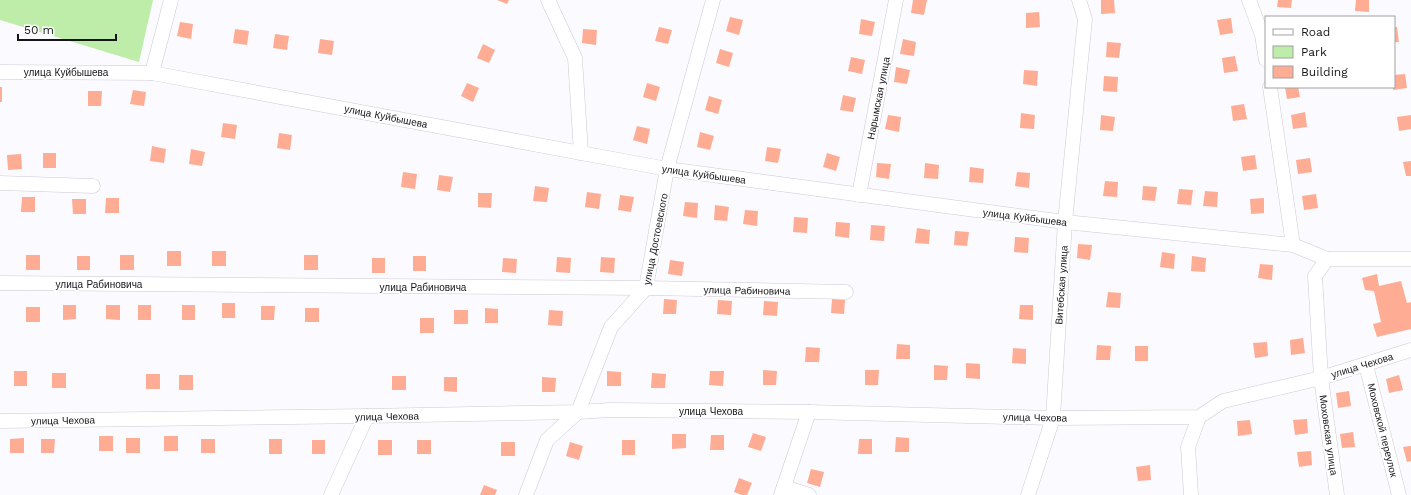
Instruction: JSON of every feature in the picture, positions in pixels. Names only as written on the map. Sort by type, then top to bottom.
[{"type":"street","points":[[152,73],[171,0]]},
{"type":"street","points":[[548,0],[575,58],[582,153]]},
{"type":"street","name":"улица Достоевского","points":[[526,495],[547,440],[578,412],[611,327],[646,288],[667,169],[713,0]]},
{"type":"street","name":"Нарымская улица","points":[[859,195],[896,0]]},
{"type":"street","name":"Витебская улица","points":[[1028,495],[1053,418],[1065,222],[1085,19],[1080,0]]},
{"type":"street","points":[[1249,0],[1262,35],[1265,54]]},
{"type":"street","name":"улица Куйбышева","points":[[0,72],[152,73],[667,169],[1065,222],[1293,245],[1327,259],[1411,258]]},
{"type":"street","points":[[1270,88],[1293,245]]},
{"type":"street","points":[[0,183],[93,186]]},
{"type":"street","name":"Моховская улица","points":[[1327,259],[1315,276],[1321,378],[1337,495]]},
{"type":"street","name":"улица Рабиновича","points":[[0,284],[646,288],[846,292]]},
{"type":"street","name":"улица Чехова","points":[[0,421],[367,416],[611,410],[809,412],[1053,418],[1199,417],[1223,401],[1321,378],[1411,350]]},
{"type":"street","name":"Моховской переулок","points":[[1366,365],[1399,495]]},
{"type":"street","points":[[809,412],[783,491],[810,495]]},
{"type":"street","points":[[332,495],[367,416]]},
{"type":"street","points":[[1191,495],[1188,447],[1199,417]]},
{"type":"green space","points":[[0,0],[153,0],[139,62],[0,20]]},
{"type":"building","points":[[497,0],[509,0],[507,4]]},
{"type":"building","points":[[913,0],[927,0],[924,15],[911,13]]},
{"type":"building","points":[[1101,0],[1114,0],[1115,13],[1101,14]]},
{"type":"building","points":[[1278,0],[1292,0],[1291,8],[1277,7]]},
{"type":"building","points":[[1356,0],[1369,0],[1369,12],[1355,11]]},
{"type":"building","points":[[1039,12],[1040,27],[1026,28],[1026,13]]},
{"type":"building","points":[[730,17],[743,20],[739,35],[726,31]]},
{"type":"building","points":[[1231,18],[1233,33],[1220,35],[1217,20]]},
{"type":"building","points":[[861,19],[875,22],[872,36],[859,34]]},
{"type":"building","points":[[180,22],[193,24],[191,39],[177,36]]},
{"type":"building","points":[[659,27],[672,30],[668,44],[655,41]]},
{"type":"building","points":[[1395,27],[1397,27],[1399,42],[1395,42]]},
{"type":"building","points":[[235,29],[249,31],[247,45],[233,43]]},
{"type":"building","points":[[583,29],[597,30],[596,45],[582,43]]},
{"type":"building","points":[[275,34],[289,36],[287,50],[273,48]]},
{"type":"building","points":[[320,39],[334,41],[332,55],[318,53]]},
{"type":"building","points":[[903,39],[916,42],[914,56],[900,54]]},
{"type":"building","points":[[1107,42],[1121,43],[1119,58],[1106,57]]},
{"type":"building","points":[[483,44],[495,50],[489,63],[477,58]]},
{"type":"building","points":[[720,49],[733,53],[729,67],[716,63]]},
{"type":"building","points":[[1235,56],[1238,71],[1224,73],[1222,58]]},
{"type":"building","points":[[851,57],[865,60],[862,74],[848,71]]},
{"type":"building","points":[[896,67],[910,70],[907,84],[894,82]]},
{"type":"building","points":[[1024,70],[1038,71],[1037,86],[1023,84]]},
{"type":"building","points":[[1405,74],[1407,88],[1393,90],[1393,88],[1395,88],[1395,75]]},
{"type":"building","points":[[1104,76],[1118,77],[1117,92],[1103,91]]},
{"type":"building","points":[[467,83],[479,88],[473,102],[461,96]]},
{"type":"building","points":[[647,83],[660,87],[656,101],[643,97]]},
{"type":"building","points":[[0,87],[2,87],[2,102],[0,102]]},
{"type":"building","points":[[1285,88],[1298,88],[1300,97],[1287,99]]},
{"type":"building","points":[[133,90],[146,92],[144,106],[130,104]]},
{"type":"building","points":[[88,91],[102,91],[101,106],[88,106]]},
{"type":"building","points":[[843,95],[856,98],[853,112],[840,110]]},
{"type":"building","points":[[709,96],[722,100],[718,114],[705,110]]},
{"type":"building","points":[[1244,104],[1247,119],[1233,121],[1231,106]]},
{"type":"building","points":[[1305,112],[1307,127],[1293,129],[1291,115]]},
{"type":"building","points":[[1021,113],[1035,115],[1034,129],[1020,128]]},
{"type":"building","points":[[888,115],[901,117],[899,132],[885,129]]},
{"type":"building","points":[[1101,115],[1115,117],[1113,131],[1100,130]]},
{"type":"building","points":[[1411,115],[1411,129],[1399,131],[1397,117]]},
{"type":"building","points":[[223,123],[237,125],[235,139],[221,137]]},
{"type":"building","points":[[637,126],[650,129],[647,144],[633,140]]},
{"type":"building","points":[[700,132],[714,136],[710,150],[697,147]]},
{"type":"building","points":[[279,133],[292,135],[290,150],[277,148]]},
{"type":"building","points":[[152,146],[166,149],[164,163],[150,161]]},
{"type":"building","points":[[767,147],[781,149],[778,163],[765,161]]},
{"type":"building","points":[[191,149],[205,152],[202,166],[189,164]]},
{"type":"building","points":[[43,153],[56,153],[56,168],[43,168]]},
{"type":"building","points":[[827,153],[840,157],[836,171],[823,167]]},
{"type":"building","points":[[21,154],[22,169],[8,170],[7,155]]},
{"type":"building","points":[[1255,155],[1257,169],[1243,171],[1241,157]]},
{"type":"building","points":[[1310,158],[1312,172],[1298,174],[1296,160]]},
{"type":"building","points":[[1411,161],[1411,176],[1406,176],[1403,162]]},
{"type":"building","points":[[877,163],[891,164],[889,179],[876,177]]},
{"type":"building","points":[[925,163],[939,165],[938,179],[924,178]]},
{"type":"building","points":[[970,167],[984,169],[983,183],[969,182]]},
{"type":"building","points":[[403,172],[417,174],[415,189],[401,187]]},
{"type":"building","points":[[1017,172],[1030,173],[1029,188],[1015,186]]},
{"type":"building","points":[[439,175],[453,177],[450,192],[437,190]]},
{"type":"building","points":[[1105,181],[1118,182],[1117,197],[1103,196]]},
{"type":"building","points":[[535,186],[549,188],[547,202],[533,201]]},
{"type":"building","points":[[1143,186],[1157,187],[1155,201],[1142,200]]},
{"type":"building","points":[[1179,189],[1193,190],[1191,205],[1177,204]]},
{"type":"building","points":[[1205,191],[1218,192],[1217,207],[1203,206]]},
{"type":"building","points":[[587,192],[601,194],[599,209],[585,207]]},
{"type":"building","points":[[478,193],[492,193],[491,208],[478,207]]},
{"type":"building","points":[[1316,194],[1318,208],[1304,210],[1302,196]]},
{"type":"building","points":[[620,195],[634,197],[631,212],[618,210]]},
{"type":"building","points":[[22,197],[35,197],[35,212],[21,212]]},
{"type":"building","points":[[106,198],[119,198],[119,213],[105,213]]},
{"type":"building","points":[[1264,198],[1264,213],[1251,214],[1250,199]]},
{"type":"building","points":[[72,199],[86,199],[86,214],[73,214]]},
{"type":"building","points":[[685,202],[698,203],[697,218],[683,216]]},
{"type":"building","points":[[715,205],[729,207],[727,221],[714,220]]},
{"type":"building","points":[[745,210],[758,211],[757,226],[743,224]]},
{"type":"building","points":[[794,217],[808,218],[807,233],[793,232]]},
{"type":"building","points":[[836,222],[850,223],[849,238],[835,236]]},
{"type":"building","points":[[871,225],[885,226],[884,241],[870,240]]},
{"type":"building","points":[[917,228],[930,230],[929,244],[915,243]]},
{"type":"building","points":[[955,231],[969,232],[967,246],[954,245]]},
{"type":"building","points":[[1015,237],[1029,238],[1028,253],[1014,252]]},
{"type":"building","points":[[1078,244],[1092,245],[1090,260],[1077,258]]},
{"type":"building","points":[[167,251],[181,251],[181,266],[167,266]]},
{"type":"building","points":[[212,251],[226,251],[226,266],[212,266]]},
{"type":"building","points":[[1162,252],[1175,254],[1174,269],[1160,267]]},
{"type":"building","points":[[26,255],[40,255],[40,270],[26,270]]},
{"type":"building","points":[[120,255],[134,255],[134,270],[120,270]]},
{"type":"building","points":[[304,255],[318,255],[318,270],[304,270]]},
{"type":"building","points":[[77,256],[90,256],[90,270],[77,270]]},
{"type":"building","points":[[413,256],[426,256],[426,271],[413,271]]},
{"type":"building","points":[[1192,256],[1206,258],[1205,272],[1191,271]]},
{"type":"building","points":[[557,257],[571,258],[570,273],[556,272]]},
{"type":"building","points":[[601,257],[615,258],[614,273],[600,272]]},
{"type":"building","points":[[372,258],[385,258],[385,273],[372,273]]},
{"type":"building","points":[[503,258],[517,259],[516,273],[502,272]]},
{"type":"building","points":[[670,260],[684,262],[682,276],[668,274]]},
{"type":"building","points":[[1260,264],[1273,265],[1272,280],[1258,278]]},
{"type":"building","points":[[1377,274],[1379,286],[1401,281],[1407,303],[1411,302],[1411,329],[1377,337],[1373,324],[1381,322],[1374,291],[1365,290],[1362,278]]},
{"type":"building","points":[[1108,292],[1121,293],[1120,308],[1106,307]]},
{"type":"building","points":[[664,299],[677,300],[676,314],[663,314]]},
{"type":"building","points":[[832,299],[845,300],[844,314],[831,313]]},
{"type":"building","points":[[718,300],[732,301],[731,315],[717,314]]},
{"type":"building","points":[[764,301],[778,302],[777,316],[763,315]]},
{"type":"building","points":[[222,303],[235,303],[235,318],[222,318]]},
{"type":"building","points":[[63,305],[76,305],[76,319],[63,320]]},
{"type":"building","points":[[106,305],[120,305],[120,320],[106,319]]},
{"type":"building","points":[[138,305],[151,305],[151,320],[138,320]]},
{"type":"building","points":[[182,305],[195,305],[195,320],[182,320]]},
{"type":"building","points":[[1020,305],[1033,305],[1033,320],[1019,319]]},
{"type":"building","points":[[261,306],[275,306],[274,320],[261,320]]},
{"type":"building","points":[[26,307],[40,307],[40,322],[26,322]]},
{"type":"building","points":[[305,308],[319,308],[319,322],[305,322]]},
{"type":"building","points":[[485,308],[498,309],[498,323],[485,323]]},
{"type":"building","points":[[454,310],[468,310],[468,324],[454,324]]},
{"type":"building","points":[[549,310],[563,311],[562,326],[548,325]]},
{"type":"building","points":[[420,318],[434,318],[434,333],[420,333]]},
{"type":"building","points":[[1303,338],[1305,353],[1291,355],[1290,340]]},
{"type":"building","points":[[1267,342],[1268,356],[1255,358],[1253,343]]},
{"type":"building","points":[[897,344],[910,345],[910,359],[896,359]]},
{"type":"building","points":[[1097,345],[1111,346],[1110,360],[1096,360]]},
{"type":"building","points":[[1135,346],[1148,346],[1148,361],[1135,361]]},
{"type":"building","points":[[806,347],[820,348],[819,362],[805,362]]},
{"type":"building","points":[[1013,348],[1026,349],[1026,364],[1012,363]]},
{"type":"building","points":[[966,363],[980,364],[980,379],[966,378]]},
{"type":"building","points":[[934,365],[948,366],[947,380],[934,380]]},
{"type":"building","points":[[763,370],[777,371],[776,385],[763,385]]},
{"type":"building","points":[[865,370],[879,370],[878,385],[865,385]]},
{"type":"building","points":[[14,371],[27,371],[27,386],[14,386]]},
{"type":"building","points":[[607,371],[621,372],[621,386],[607,386]]},
{"type":"building","points":[[710,371],[724,371],[723,386],[709,385]]},
{"type":"building","points":[[52,373],[66,373],[66,388],[52,388]]},
{"type":"building","points":[[652,373],[666,374],[665,388],[651,388]]},
{"type":"building","points":[[146,374],[160,374],[160,389],[146,389]]},
{"type":"building","points":[[179,375],[193,375],[193,390],[179,390]]},
{"type":"building","points":[[1399,375],[1403,390],[1389,393],[1386,379]]},
{"type":"building","points":[[392,376],[406,376],[406,390],[392,390]]},
{"type":"building","points":[[444,377],[457,377],[457,392],[444,391]]},
{"type":"building","points":[[542,377],[556,378],[555,392],[542,392]]},
{"type":"building","points":[[1349,391],[1351,406],[1338,408],[1336,393]]},
{"type":"building","points":[[1307,419],[1308,433],[1295,435],[1293,420]]},
{"type":"building","points":[[1250,420],[1252,434],[1238,436],[1237,421]]},
{"type":"building","points":[[1353,432],[1355,447],[1342,448],[1340,434]]},
{"type":"building","points":[[753,433],[766,437],[761,451],[748,447]]},
{"type":"building","points":[[672,434],[686,434],[686,448],[672,449]]},
{"type":"building","points":[[711,435],[724,435],[724,450],[710,450]]},
{"type":"building","points":[[99,436],[113,436],[113,451],[99,451]]},
{"type":"building","points":[[164,436],[178,436],[178,451],[164,451]]},
{"type":"building","points":[[896,437],[909,438],[909,452],[895,452]]},
{"type":"building","points":[[24,438],[24,453],[10,453],[10,439]]},
{"type":"building","points":[[126,438],[140,438],[140,453],[126,453]]},
{"type":"building","points":[[41,439],[55,439],[54,453],[41,453]]},
{"type":"building","points":[[201,439],[215,439],[215,453],[201,453]]},
{"type":"building","points":[[269,439],[282,439],[282,454],[269,454]]},
{"type":"building","points":[[859,439],[872,439],[872,454],[858,454]]},
{"type":"building","points":[[312,440],[325,440],[325,454],[312,454]]},
{"type":"building","points":[[378,440],[392,440],[392,455],[378,455]]},
{"type":"building","points":[[417,440],[431,440],[431,454],[417,454]]},
{"type":"building","points":[[622,440],[635,440],[635,455],[622,455]]},
{"type":"building","points":[[501,442],[515,442],[515,456],[501,456]]},
{"type":"building","points":[[570,442],[583,446],[579,460],[566,456]]},
{"type":"building","points":[[1411,446],[1411,461],[1407,462],[1403,447]]},
{"type":"building","points":[[1311,451],[1312,465],[1299,467],[1297,452]]},
{"type":"building","points":[[1150,465],[1151,480],[1138,481],[1136,467]]},
{"type":"building","points":[[811,469],[824,472],[820,487],[807,483]]},
{"type":"building","points":[[739,478],[752,483],[747,495],[734,492]]},
{"type":"building","points":[[484,485],[497,490],[495,495],[480,495]]}]
